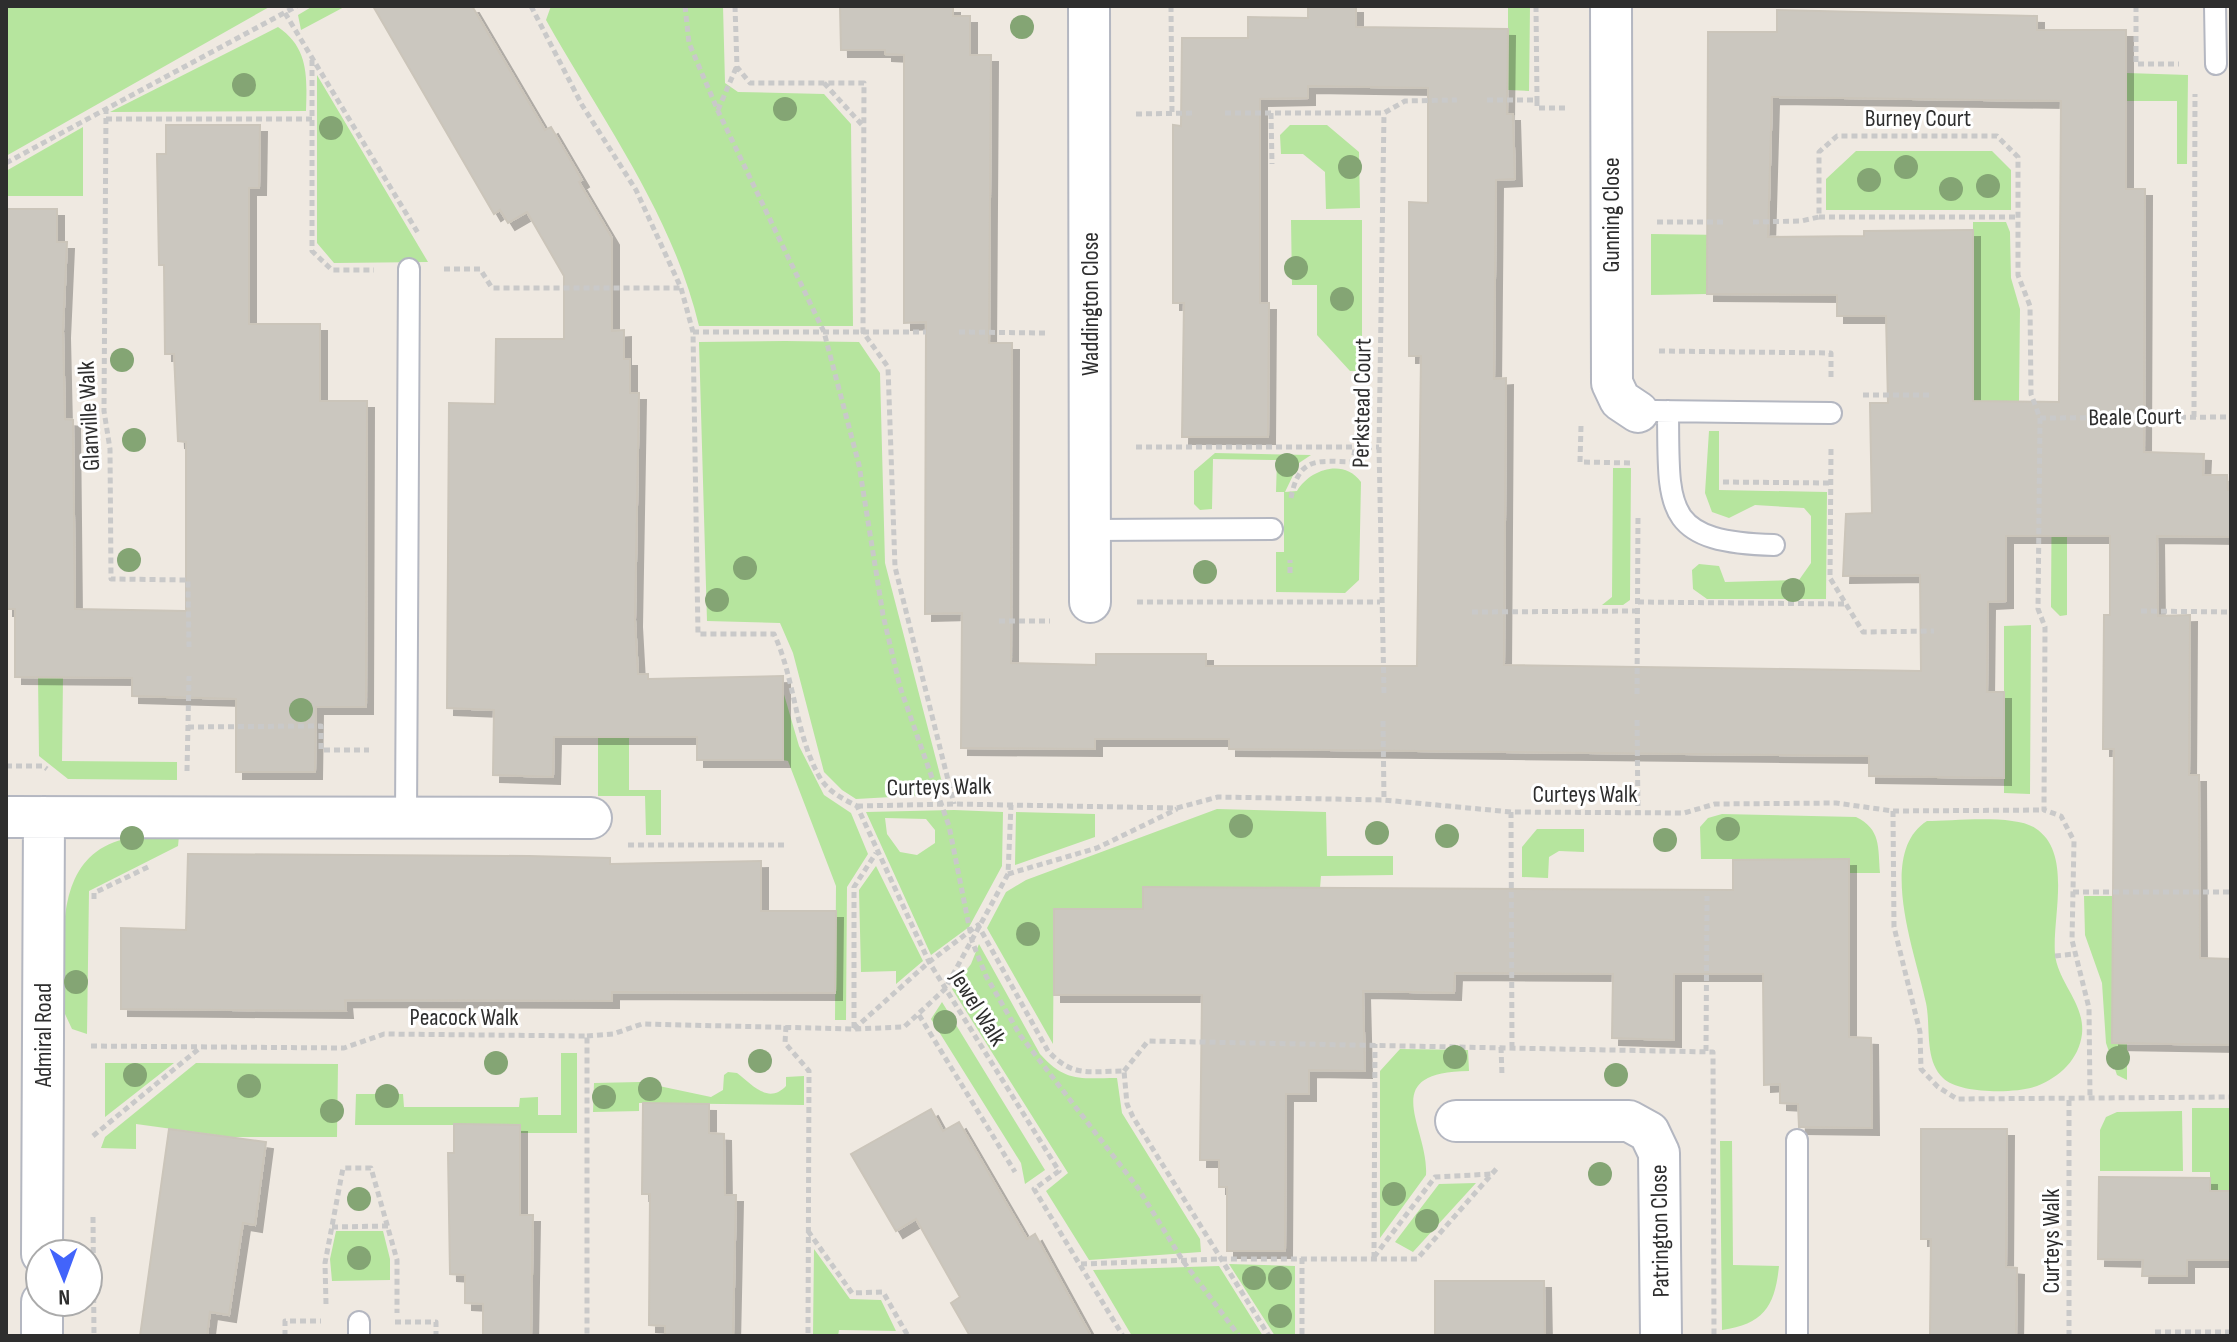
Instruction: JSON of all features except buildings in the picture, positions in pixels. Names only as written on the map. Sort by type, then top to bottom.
[{"type":"street","name":"Waddington Close","points":[[1089,6],[1090,602]]},
{"type":"street","name":"Gunning Close","points":[[1611,6],[1612,383],[1620,400],[1653,411]]},
{"type":"street","name":"Admiral Road","points":[[42,1238],[42,1045],[25,817],[591,818]]},
{"type":"street","name":"Patrington Close","points":[[1456,1121],[1629,1121],[1649,1132],[1659,1153],[1661,1336]]},
{"type":"lane","points":[[2206,64],[2215,6]]},
{"type":"lane","points":[[406,818],[409,269]]},
{"type":"lane","points":[[1774,545],[1734,544],[1708,538],[1686,526],[1673,506],[1653,411],[1830,404]]},
{"type":"lane","points":[[1091,530],[1272,529]]},
{"type":"lane","points":[[1797,1140],[1797,1336]]},
{"type":"path","points":[[6,163],[297,6]]},
{"type":"path","points":[[531,6],[582,105],[636,190],[681,288],[693,332],[698,634],[774,634],[788,663],[820,777],[836,795],[857,806]]},
{"type":"path","points":[[685,6],[689,43],[718,111],[824,332],[859,465],[883,615],[900,687],[942,804],[968,932],[986,976],[1020,1035],[1138,1188],[1183,1261],[1239,1336]]},
{"type":"path","points":[[718,111],[737,67],[735,6]]},
{"type":"path","points":[[1171,6],[1172,113]]},
{"type":"path","points":[[1536,6],[1537,108],[1611,109]]},
{"type":"path","points":[[2136,6],[2136,64],[2206,64],[2194,417]]},
{"type":"path","points":[[285,13],[425,245]]},
{"type":"path","points":[[737,67],[750,83],[864,83],[863,332],[888,367],[895,567],[954,804]]},
{"type":"path","points":[[823,83],[864,127]]},
{"type":"path","points":[[1225,113],[1384,113],[1405,101],[1457,100]]},
{"type":"path","points":[[1487,100],[1537,100]]},
{"type":"path","name":"Glanville Walk","points":[[106,108],[104,411],[110,449],[111,579],[188,580],[189,647]]},
{"type":"path","points":[[1271,112],[1272,164]]},
{"type":"path","points":[[1090,115],[1195,113]]},
{"type":"path","name":"Perkstead Court","points":[[1384,113],[1379,447],[1384,693]]},
{"type":"path","points":[[106,119],[312,119]]},
{"type":"path","name":"Burney Court","points":[[1819,217],[1819,152],[1837,136],[1997,136],[2018,157],[2018,275],[2030,306],[2031,394],[2040,418],[2038,609],[2045,627],[2044,810]]},
{"type":"path","points":[[1753,222],[1801,221],[1819,217],[2018,217]]},
{"type":"path","points":[[1612,222],[1724,222]]},
{"type":"path","points":[[693,332],[926,332]]},
{"type":"path","points":[[959,332],[1043,332],[1073,356],[1089,356]]},
{"type":"path","points":[[1612,350],[1831,353],[1830,578],[1863,632],[1934,631]]},
{"type":"path","points":[[1830,404],[1930,395]]},
{"type":"path","points":[[1639,478],[1653,411]]},
{"type":"path","name":"Beale Court","points":[[2040,418],[2231,417]]},
{"type":"path","points":[[1090,446],[1379,447]]},
{"type":"path","points":[[1291,511],[1291,496],[1303,468],[1314,461],[1353,462],[1355,448]]},
{"type":"path","points":[[1723,482],[1831,483]]},
{"type":"path","points":[[1637,694],[1638,509]]},
{"type":"path","points":[[1290,558],[1290,573]]},
{"type":"path","points":[[999,621],[1070,621],[1071,602],[1380,602]]},
{"type":"path","points":[[1638,602],[1846,604]]},
{"type":"path","points":[[1472,612],[1637,611]]},
{"type":"path","points":[[2141,611],[2231,612]]},
{"type":"path","points":[[186,786],[189,676]]},
{"type":"path","points":[[1637,720],[1638,813]]},
{"type":"path","points":[[1383,721],[1384,800]]},
{"type":"path","points":[[188,727],[321,726],[321,750],[406,750]]},
{"type":"path","name":"Curteys Walk","points":[[857,806],[1011,804],[1177,808],[1218,797],[1384,800],[1511,812],[1684,813],[1715,804],[1836,803],[1893,811],[2044,810]]},
{"type":"path","points":[[1011,804],[1008,874],[945,989],[919,1015],[1015,1172]]},
{"type":"path","name":"Jewel Walk","points":[[857,806],[929,962],[1059,1171],[1034,1189],[1123,1336]]},
{"type":"path","points":[[1008,874],[1097,848],[1177,808]]},
{"type":"path","points":[[2044,810],[2061,816],[2074,841],[2074,954],[2089,1008],[2090,1097]]},
{"type":"path","points":[[1893,811],[1894,927],[1920,1032],[1921,1069],[1938,1087],[1957,1099],[2231,1097]]},
{"type":"path","points":[[1511,812],[1512,1047]]},
{"type":"path","points":[[591,818],[591,845],[787,845]]},
{"type":"path","points":[[854,1029],[854,887],[876,852]]},
{"type":"path","points":[[94,909],[94,893],[160,861]]},
{"type":"path","points":[[2073,892],[2231,892]]},
{"type":"path","points":[[1706,1051],[1707,896]]},
{"type":"path","points":[[854,1029],[929,962],[978,925]]},
{"type":"path","points":[[978,925],[1048,1051],[1059,1063],[1071,1072],[1124,1071],[1127,1104],[1133,1117],[1269,1336]]},
{"type":"path","points":[[2055,956],[2074,954]]},
{"type":"path","name":"Peacock Walk","points":[[42,1045],[344,1048],[384,1034],[587,1036],[613,1034],[642,1024],[898,1029],[919,1015]]},
{"type":"path","points":[[786,1026],[785,1043],[809,1071],[808,1336]]},
{"type":"path","points":[[93,1031],[93,1046]]},
{"type":"path","points":[[587,1036],[587,1336]]},
{"type":"path","points":[[1374,1258],[1375,1044]]},
{"type":"path","points":[[93,1136],[201,1047]]},
{"type":"path","points":[[1081,1264],[1220,1259],[1417,1259],[1493,1174],[1504,1157],[1501,1047]]},
{"type":"path","name":"Curteys Walk","points":[[2069,1098],[2069,1336]]},
{"type":"path","points":[[326,1322],[325,1263],[343,1168],[371,1168],[397,1260],[397,1322]]},
{"type":"path","points":[[1374,1258],[1435,1177],[1493,1174]]},
{"type":"path","points":[[332,1227],[388,1226]]},
{"type":"path","points":[[808,1231],[852,1293],[883,1292],[908,1336]]},
{"type":"path","points":[[1302,1258],[1302,1336]]},
{"type":"path","points":[[2155,1332],[2231,1332]]},
{"type":"green space","points":[[6,6],[271,6],[6,156]]},
{"type":"green space","points":[[313,6],[346,6],[301,30],[298,15]]},
{"type":"green space","points":[[551,6],[723,6],[725,83],[738,92],[824,94],[851,124],[853,326],[699,326],[672,245],[653,206],[546,20]]},
{"type":"green space","points":[[1508,6],[1530,6],[1529,91],[1508,90]]},
{"type":"green space","points":[[278,27],[296,44],[301,54],[306,75],[306,111],[110,112]]},
{"type":"green space","points":[[2127,73],[2188,75],[2187,164],[2177,164],[2177,101],[2127,101]]},
{"type":"green space","points":[[317,75],[428,262],[334,263],[317,243]]},
{"type":"green space","points":[[1290,125],[1327,125],[1359,152],[1360,208],[1326,209],[1325,172],[1303,154],[1281,154],[1280,135]]},
{"type":"green space","points":[[83,127],[83,196],[6,196],[6,171]]},
{"type":"green space","points":[[1856,151],[1992,151],[2011,170],[2011,210],[1826,210],[1826,179]]},
{"type":"green space","points":[[1291,220],[1362,220],[1362,371],[1350,371],[1317,335],[1317,285],[1292,285]]},
{"type":"green space","points":[[1973,222],[2006,222],[2010,232],[2011,278],[2020,309],[2019,401],[1972,401]]},
{"type":"green space","points":[[1651,234],[1724,235],[1707,249],[1707,294],[1651,295]]},
{"type":"green space","points":[[699,342],[859,342],[880,373],[885,563],[945,794],[856,799],[842,790],[824,772],[793,653],[780,623],[707,621]]},
{"type":"green space","points":[[1709,431],[1719,431],[1719,490],[1827,492],[1826,599],[1707,599],[1693,589],[1692,570],[1699,564],[1719,566],[1725,582],[1799,580],[1811,563],[1811,516],[1804,508],[1755,505],[1729,518],[1712,512],[1705,493]]},
{"type":"green space","points":[[2067,452],[2067,615],[2060,616],[2051,607],[2052,454]]},
{"type":"green space","points":[[1215,453],[1311,455],[1299,463],[1285,492],[1297,491],[1310,477],[1328,469],[1346,470],[1354,475],[1361,482],[1359,580],[1345,593],[1276,592],[1276,552],[1284,552],[1284,492],[1276,492],[1277,460],[1213,459],[1212,509],[1200,510],[1194,504],[1194,471]]},
{"type":"green space","points":[[1613,468],[1631,468],[1630,600],[1623,605],[1602,605],[1612,597]]},
{"type":"green space","points":[[2031,625],[2030,794],[2004,793],[2004,626]]},
{"type":"green space","points":[[38,676],[63,677],[62,761],[177,762],[177,780],[68,779],[39,756]]},
{"type":"green space","points":[[783,691],[799,746],[824,795],[851,813],[868,854],[847,887],[846,1020],[835,1020],[836,886],[788,761],[783,760]]},
{"type":"green space","points":[[598,736],[629,736],[629,790],[661,790],[661,835],[646,835],[645,796],[598,796]]},
{"type":"green space","points":[[1217,809],[1326,812],[1327,856],[1393,856],[1393,875],[1321,876],[1320,888],[1144,887],[1143,910],[1054,909],[1053,1044],[987,928],[1006,892],[1026,880]]},
{"type":"green space","points":[[866,812],[1003,812],[1002,866],[969,927],[931,955]],"holes":[[[885,818],[926,819],[935,830],[935,843],[917,855],[900,852],[887,834]]]},
{"type":"green space","points":[[1016,812],[1095,814],[1095,837],[1015,865]]},
{"type":"green space","points":[[1722,814],[1856,817],[1870,827],[1877,840],[1880,873],[1849,873],[1848,859],[1701,859],[1700,827],[1708,818]]},
{"type":"green space","points":[[1998,820],[2025,824],[2047,839],[2054,853],[2058,886],[2055,954],[2076,1003],[2082,1034],[2077,1051],[2067,1066],[2037,1086],[2002,1091],[1961,1087],[1943,1078],[1933,1062],[1926,1003],[1908,933],[1902,880],[1904,856],[1912,836],[1927,821]]},
{"type":"green space","points":[[1537,829],[1584,829],[1584,852],[1559,851],[1549,857],[1548,878],[1522,877],[1522,847]]},
{"type":"green space","points":[[141,836],[179,836],[178,846],[89,891],[87,1034],[72,1029],[65,1014],[64,930],[67,902],[75,878],[89,858],[110,844]]},
{"type":"green space","points":[[876,866],[923,961],[896,984],[896,971],[861,972],[859,890]]},
{"type":"green space","points":[[2084,896],[2112,896],[2112,1043],[2127,1044],[2127,1080],[2117,1075],[2106,1043],[2102,983],[2085,935]]},
{"type":"green space","points":[[979,944],[1040,1054],[1049,1063],[1075,1077],[1117,1078],[1122,1113],[1200,1239],[1201,1252],[1089,1260],[1046,1191],[1068,1173],[952,989],[971,964]]},
{"type":"green space","points":[[942,1002],[1045,1170],[1025,1184],[1021,1163],[931,1019]]},
{"type":"green space","points":[[1400,1049],[1468,1050],[1469,1071],[1440,1074],[1423,1081],[1415,1092],[1413,1105],[1426,1175],[1380,1238],[1380,1071]]},
{"type":"green space","points":[[561,1053],[577,1053],[577,1133],[520,1133],[520,1125],[355,1125],[356,1094],[403,1094],[404,1107],[519,1107],[520,1098],[538,1097],[538,1115],[561,1115]]},
{"type":"green space","points":[[105,1063],[174,1063],[105,1117]]},
{"type":"green space","points":[[196,1063],[338,1064],[337,1137],[231,1137],[136,1124],[136,1149],[101,1148],[105,1137]]},
{"type":"green space","points":[[737,1073],[760,1091],[773,1094],[786,1086],[786,1077],[804,1076],[804,1105],[639,1103],[639,1111],[593,1112],[594,1083],[640,1082],[711,1097],[723,1090],[724,1075]]},
{"type":"green space","points":[[2192,1108],[2231,1108],[2231,1191],[2210,1191],[2210,1172],[2192,1172]]},
{"type":"green space","points":[[2182,1111],[2183,1171],[2100,1171],[2100,1130],[2106,1117],[2117,1112]]},
{"type":"green space","points":[[1720,1141],[1732,1141],[1733,1265],[1779,1266],[1774,1292],[1765,1311],[1748,1323],[1722,1330]]},
{"type":"green space","points":[[1476,1183],[1413,1252],[1395,1242],[1439,1184]]},
{"type":"green space","points":[[336,1231],[383,1231],[390,1259],[390,1280],[332,1281],[330,1259]]},
{"type":"green space","points":[[814,1249],[850,1299],[881,1300],[896,1331],[839,1330],[838,1336],[813,1336]]},
{"type":"green space","points":[[1229,1264],[1295,1266],[1295,1336],[1275,1336]]},
{"type":"green space","points":[[1219,1266],[1263,1336],[1132,1336],[1093,1270]]}]
